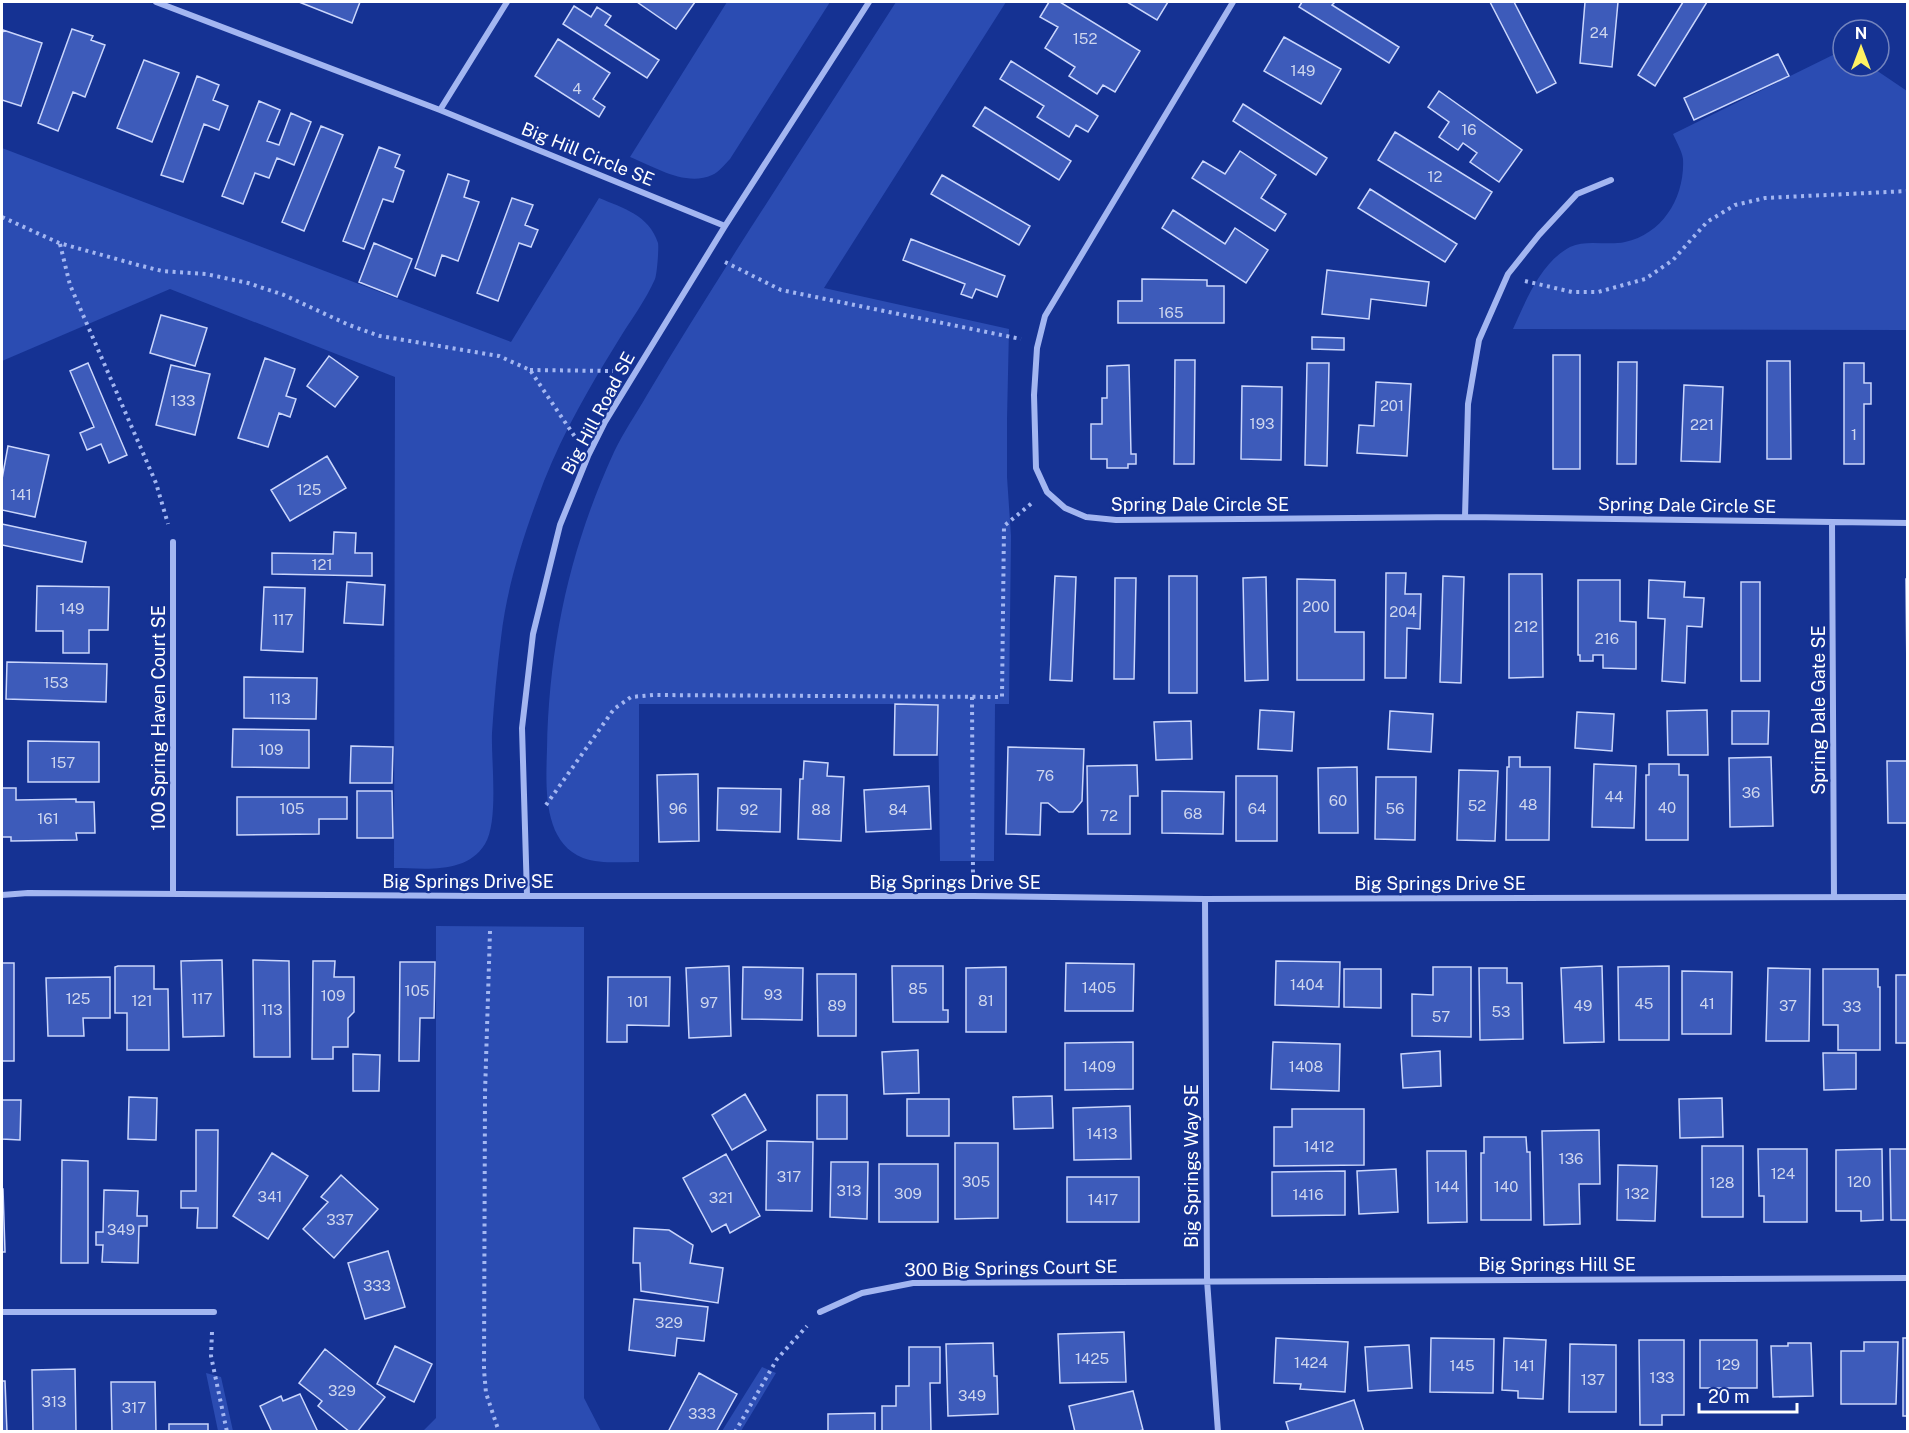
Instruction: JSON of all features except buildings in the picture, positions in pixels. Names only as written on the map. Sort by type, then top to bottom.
[{"type":"street","name":"Big Hill Circle SE","points":[[156,2],[440,110],[725,226]]},
{"type":"street","points":[[440,110],[507,2]]},
{"type":"street","name":"Big Hill Road SE","points":[[527,895],[522,728],[533,634],[560,525],[588,456],[636,371],[725,226],[869,2]]},
{"type":"street","points":[[1047,492],[1036,468],[1034,395],[1039,342],[1045,316],[1233,2]]},
{"type":"street","points":[[1466,517],[1467,404],[1479,340],[1508,274],[1539,235],[1577,194],[1611,180]]},
{"type":"street","name":"Spring Dale Circle SE","points":[[1047,492],[1065,508],[1086,517],[1116,520],[1466,517],[1908,523]]},
{"type":"street","name":"Spring Dale Gate SE","points":[[1832,523],[1834,897]]},
{"type":"street","name":"100 Spring Haven Court SE","points":[[173,542],[173,894]]},
{"type":"street","name":"Big Springs Drive SE","points":[[2,895],[973,896],[1205,899],[1908,897]]},
{"type":"street","name":"Big Springs Way SE","points":[[1205,899],[1207,1280],[1218,1431]]},
{"type":"street","name":"Big Springs Hill SE","points":[[1207,1280],[1908,1278]]},
{"type":"street","name":"300 Big Springs Court SE","points":[[820,1312],[862,1293],[913,1283],[1207,1280]]},
{"type":"street","points":[[2,1312],[214,1312]]},
{"type":"path","points":[[1508,274],[1538,285],[1572,292],[1598,292],[1645,279],[1673,260],[1707,222],[1735,205],[1765,198],[1908,191]]},
{"type":"path","points":[[2,217],[59,243],[162,271],[206,274],[248,283],[284,295],[349,325],[380,336],[499,356],[530,370],[636,371]]},
{"type":"path","points":[[59,243],[70,285],[156,483],[173,542]]},
{"type":"path","points":[[708,254],[781,290],[1039,342]]},
{"type":"path","points":[[530,370],[588,456]]},
{"type":"path","points":[[546,805],[614,709],[631,697],[665,695],[1002,697],[1004,526],[1047,492]]},
{"type":"path","points":[[972,697],[973,896]]},
{"type":"path","points":[[490,931],[485,1093],[484,1370],[488,1401],[499,1431]]},
{"type":"path","points":[[214,1312],[211,1356],[227,1431]]},
{"type":"path","points":[[735,1431],[777,1359],[820,1312]]},
{"type":"shaded area","points":[[727,2],[830,2],[730,159],[717,172],[692,179],[671,174],[630,157]]},
{"type":"shaded area","points":[[896,2],[1006,2],[824,288],[1009,329],[1007,477],[1011,536],[1009,704],[995,704],[994,861],[940,861],[938,704],[639,704],[639,862],[603,862],[583,858],[570,850],[560,839],[553,826],[546,779],[549,710],[557,634],[585,524],[614,452],[625,431],[736,251]]},
{"type":"shaded area","points":[[1831,56],[1831,78],[1888,78],[1907,91],[1907,330],[1513,329],[1535,284],[1559,254],[1583,243],[1625,242],[1638,238],[1661,222],[1676,200],[1683,173],[1683,159],[1673,134]]},
{"type":"shaded area","points":[[2,148],[511,342],[599,198],[642,219],[654,233],[658,243],[655,279],[560,444],[537,500],[518,558],[504,618],[496,685],[492,733],[492,821],[485,844],[467,861],[444,868],[394,868],[395,377],[170,289],[2,361]]},
{"type":"shaded area","points":[[436,926],[584,927],[584,1398],[601,1431],[423,1431],[436,1418]]},
{"type":"shaded area","points":[[762,1367],[776,1373],[741,1431],[722,1431]]},
{"type":"shaded area","points":[[206,1373],[221,1377],[233,1431],[218,1431]]}]
